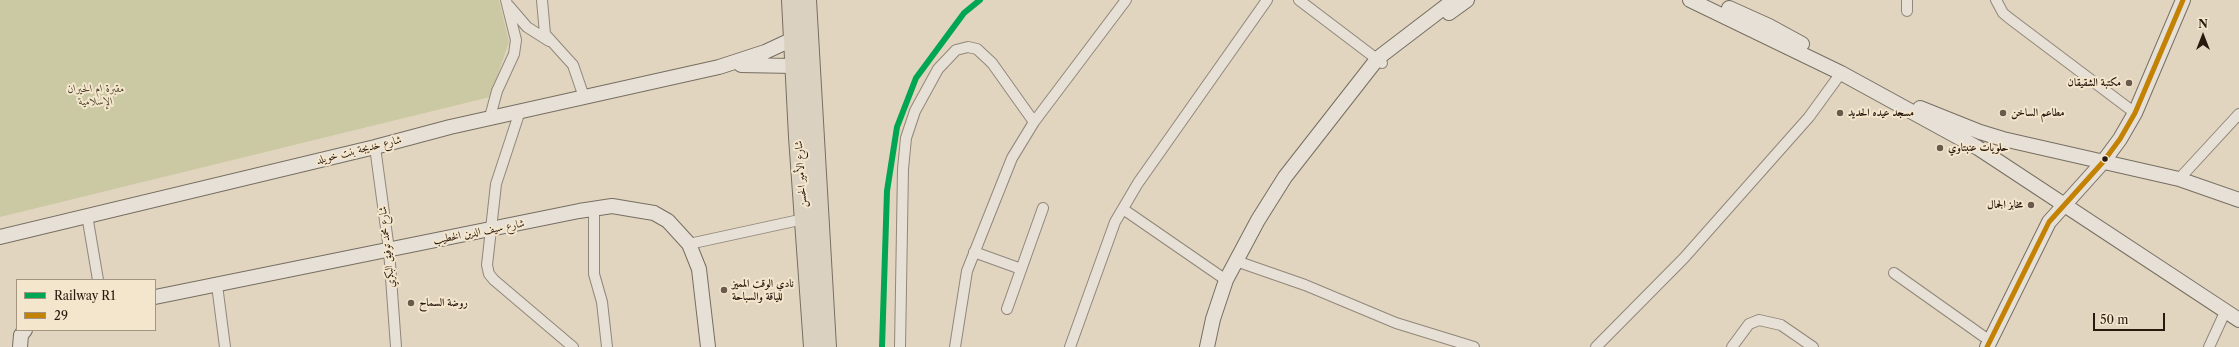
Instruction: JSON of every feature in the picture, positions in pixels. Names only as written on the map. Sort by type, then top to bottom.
[{"type":"highway","name":"شارع الأمير الحسن","points":[[791,0],[813,347]]},
{"type":"highway","name":"شارع الأمير الحسن","points":[[807,0],[827,347]]},
{"type":"street","points":[[542,0],[545,34],[551,42]]},
{"type":"street","points":[[955,347],[962,296],[974,252],[1012,158],[1034,122],[1126,0]]},
{"type":"street","points":[[1070,347],[1109,234],[1123,209],[1267,0]]},
{"type":"street","points":[[1299,0],[1380,61]]},
{"type":"street","points":[[1207,347],[1210,330],[1226,280],[1258,220],[1285,177],[1363,79],[1380,61],[1454,0]]},
{"type":"street","points":[[1380,61],[1467,0]]},
{"type":"street","points":[[1690,0],[1841,73],[1995,158],[2239,320]]},
{"type":"street","points":[[1712,0],[1769,26],[1899,97],[1950,120],[2003,139],[2179,179],[2239,200]]},
{"type":"street","points":[[1907,0],[1908,11]]},
{"type":"street","points":[[1996,0],[2003,13],[2009,18],[2135,113]]},
{"type":"street","points":[[1894,273],[1988,344],[2049,222],[2103,162],[2120,139],[2135,113],[2184,0]]},
{"type":"street","points":[[507,2],[527,27],[558,47],[573,65],[584,97]]},
{"type":"street","points":[[490,117],[497,91],[514,54],[516,40],[507,2]]},
{"type":"street","name":"شارع خديجة بنت خويلد","points":[[0,237],[375,147],[490,117],[719,67],[765,52],[793,39]]},
{"type":"street","points":[[900,347],[902,190],[905,143],[915,111],[938,70],[956,50],[968,47],[977,49],[992,62],[1034,122]]},
{"type":"street","name":"شارع خديجة بنت خويلد","points":[[719,67],[764,64],[794,66]]},
{"type":"street","points":[[1596,347],[1684,258],[1809,117],[1841,73]]},
{"type":"street","points":[[520,111],[496,184],[487,265],[489,274],[573,347]]},
{"type":"street","points":[[2179,179],[2239,114]]},
{"type":"street","points":[[1995,158],[1991,148],[1993,143],[2003,139]]},
{"type":"street","name":"شارع محمد توفيق البكري","points":[[375,147],[389,250],[396,347]]},
{"type":"street","name":"شارع سيف الدين الخطيب","points":[[156,297],[594,208],[612,206],[654,213],[668,222],[689,244],[698,269],[708,347]]},
{"type":"street","points":[[594,208],[594,274],[604,311],[607,347]]},
{"type":"street","points":[[1007,309],[1043,208]]},
{"type":"street","points":[[1123,209],[1226,280]]},
{"type":"street","points":[[87,215],[98,279]]},
{"type":"street","points":[[689,244],[804,219]]},
{"type":"street","points":[[974,252],[1021,269]]},
{"type":"street","points":[[1236,261],[1305,285],[1396,323],[1474,347]]},
{"type":"street","points":[[217,285],[225,347]]},
{"type":"street","points":[[2209,347],[2226,310]]},
{"type":"street","points":[[1732,347],[1750,324],[1758,320],[1781,325],[1813,347]]},
{"type":"street","points":[[20,347],[21,335],[25,331]]},
{"type":"green space","name":"مقبرة ام الحيران الإسلامية","points":[[0,0],[499,0],[509,42],[490,97],[0,217]]},
{"type":"rail line","name":"R1","points":[[882,347],[887,191],[897,127],[916,78],[964,13],[980,0]]},
{"type":"transit line","name":"29","points":[[1987,347],[2049,222],[2103,162],[2120,139],[2135,113],[2183,0]]},
{"type":"place","name":"مكتبة الشقيقان","points":[[2129,83]]},
{"type":"place","name":"مسجد عيده الحديد","points":[[1840,113]]},
{"type":"place","name":"مطاعم الساخن","points":[[2003,113]]},
{"type":"place","name":"حلويات عنبتاوي","points":[[1940,148]]},
{"type":"place","name":"مخابز الجمال","points":[[2031,205]]},
{"type":"place","name":"نادي الوقت المميز للياقة والسباحة","points":[[724,290]]},
{"type":"place","name":"روضة السماح","points":[[411,303]]}]
